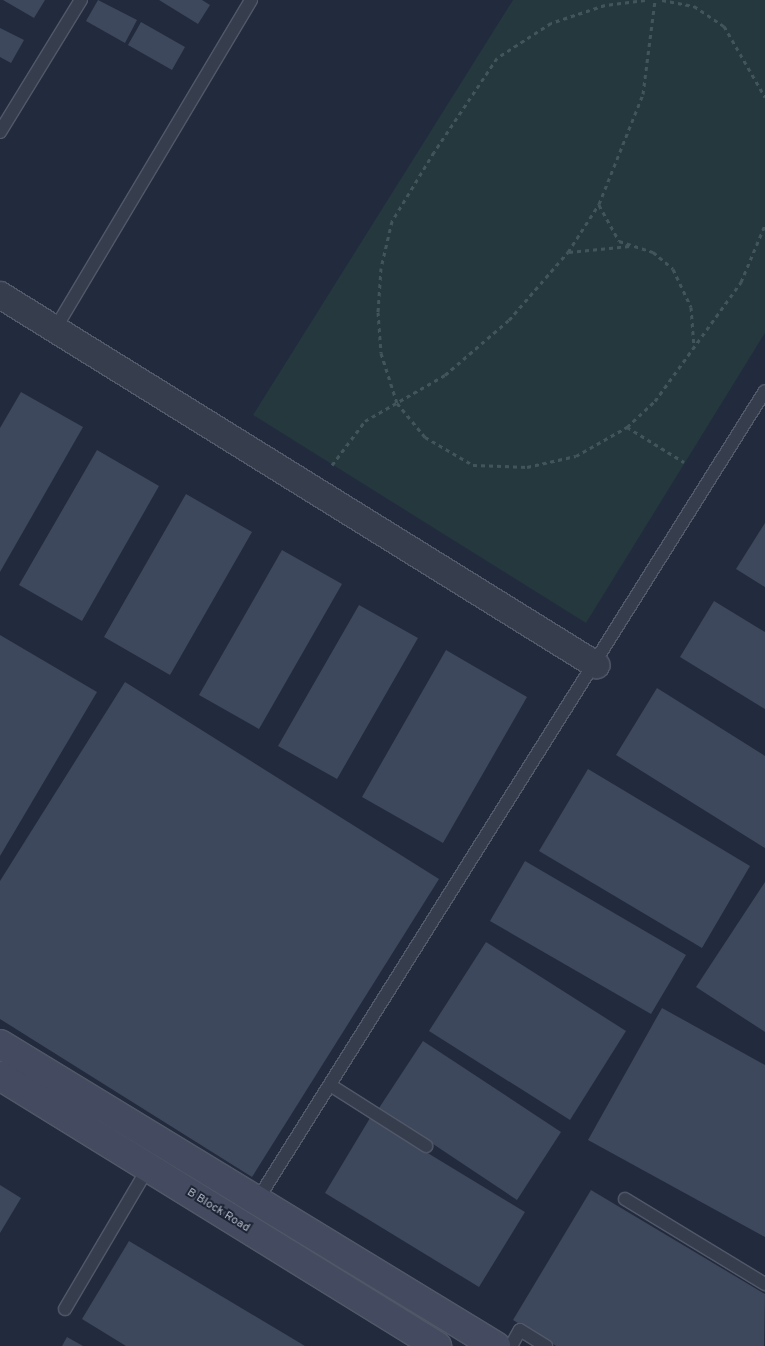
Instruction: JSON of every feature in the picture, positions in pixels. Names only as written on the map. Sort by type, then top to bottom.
[{"type":"street","points":[[0,295],[596,665]]},
{"type":"street","points":[[0,1044],[256,1202],[496,1346]]},
{"type":"street","name":"B Block Road","points":[[0,1076],[437,1346]]},
{"type":"lane","points":[[0,132],[81,0]]},
{"type":"lane","points":[[55,329],[251,0]]},
{"type":"lane","points":[[256,1202],[596,665],[765,391]]},
{"type":"lane","points":[[330,1085],[426,1146]]},
{"type":"lane","points":[[65,1309],[148,1168]]},
{"type":"lane","points":[[626,1199],[765,1284]]},
{"type":"lane","points":[[511,1346],[520,1330],[546,1346]]},
{"type":"path","points":[[645,0],[605,6],[551,23],[497,58],[434,152],[392,221],[382,268],[378,312],[381,352],[397,403],[425,437],[473,465],[527,467],[576,456],[627,427],[655,401],[741,282],[765,225]]},
{"type":"path","points":[[332,465],[365,421],[445,375],[509,320],[568,252],[599,204],[643,94],[655,0]]},
{"type":"path","points":[[662,0],[694,6],[724,26],[765,96]]},
{"type":"path","points":[[599,204],[619,241],[653,252],[673,269],[691,307],[694,347]]},
{"type":"path","points":[[568,252],[634,246]]},
{"type":"path","points":[[627,427],[684,462]]},
{"type":"shaded area","points":[[513,0],[765,0],[765,333],[586,623],[253,415]]},
{"type":"building","points":[[3,0],[45,0],[34,18]]},
{"type":"building","points":[[98,0],[137,20],[125,43],[86,21]]},
{"type":"building","points":[[159,0],[202,0],[210,5],[198,24]]},
{"type":"building","points":[[141,22],[185,47],[172,70],[128,45]]},
{"type":"building","points":[[0,28],[24,40],[11,63],[0,57]]},
{"type":"building","points":[[21,392],[83,427],[0,572],[0,428]]},
{"type":"building","points":[[97,450],[159,486],[82,621],[19,585]]},
{"type":"building","points":[[186,494],[252,532],[170,675],[104,637]]},
{"type":"building","points":[[765,523],[765,587],[736,569]]},
{"type":"building","points":[[282,550],[342,584],[259,729],[199,695]]},
{"type":"building","points":[[714,601],[765,632],[765,709],[680,657]]},
{"type":"building","points":[[359,605],[418,638],[337,779],[278,746]]},
{"type":"building","points":[[0,635],[97,692],[0,856]]},
{"type":"building","points":[[446,650],[527,697],[443,843],[362,797]]},
{"type":"building","points":[[125,682],[439,879],[252,1177],[0,1019],[0,881]]},
{"type":"building","points":[[657,688],[765,756],[765,848],[616,755]]},
{"type":"building","points":[[588,769],[750,866],[702,948],[539,851]]},
{"type":"building","points":[[525,861],[686,955],[651,1014],[490,921]]},
{"type":"building","points":[[765,882],[765,1032],[696,987]]},
{"type":"building","points":[[486,942],[626,1031],[570,1120],[429,1031]]},
{"type":"building","points":[[662,1008],[765,1065],[765,1237],[588,1140]]},
{"type":"building","points":[[423,1041],[561,1132],[517,1200],[379,1108]]},
{"type":"building","points":[[370,1118],[525,1212],[479,1287],[325,1193]]},
{"type":"building","points":[[0,1185],[21,1198],[0,1233]]},
{"type":"building","points":[[591,1190],[765,1294],[764,1346],[556,1346],[513,1320]]},
{"type":"building","points":[[129,1241],[305,1346],[126,1346],[82,1319]]},
{"type":"building","points":[[67,1337],[83,1346],[62,1346]]}]
